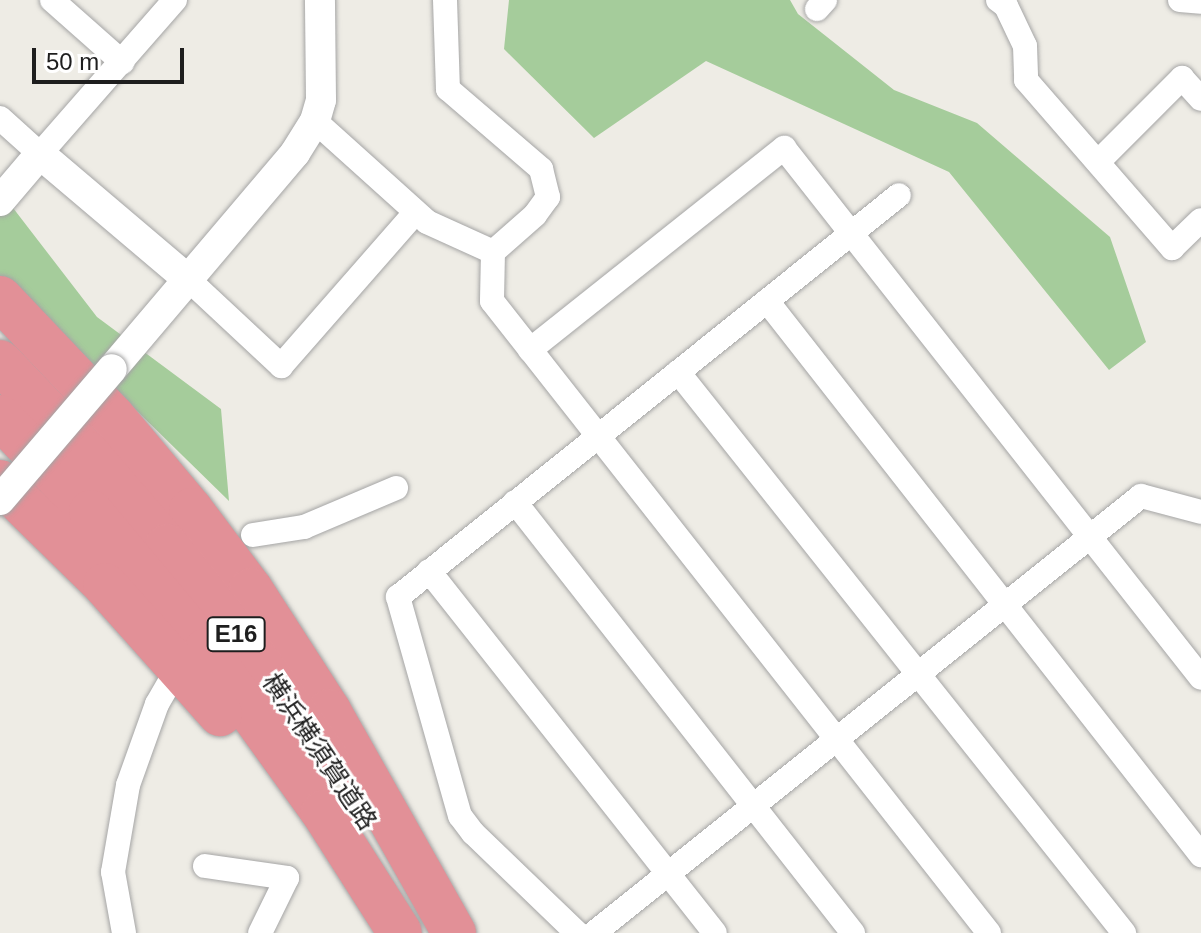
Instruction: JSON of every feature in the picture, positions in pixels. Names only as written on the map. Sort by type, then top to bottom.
[{"type":"highway","points":[[0,298],[113,417],[191,510],[251,590],[329,711],[454,933]]},
{"type":"highway","name":"横浜横須賀道路","points":[[0,362],[107,476],[259,663],[322,752],[436,933]]},
{"type":"highway","name":"横浜横須賀道路","points":[[0,417],[91,512],[206,650],[323,812],[400,933]]},
{"type":"highway","points":[[0,482],[95,576],[189,677],[301,811],[391,933]]},
{"type":"street","points":[[52,0],[122,62]]},
{"type":"street","points":[[2,199],[175,0]]},
{"type":"street","points":[[0,500],[190,281],[295,153],[315,121],[321,100],[320,0]]},
{"type":"street","points":[[445,0],[448,89],[541,169],[548,197],[535,215],[493,252],[492,301],[989,933]]},
{"type":"street","points":[[998,0],[1006,6],[1025,46],[1026,80],[1172,248],[1201,220]]},
{"type":"street","points":[[1180,0],[1201,2]]},
{"type":"street","points":[[1098,162],[1182,78],[1201,99]]},
{"type":"street","points":[[0,118],[190,281],[281,366],[415,213]]},
{"type":"street","points":[[315,121],[427,222],[493,252]]},
{"type":"street","points":[[530,350],[784,148],[1201,678]]},
{"type":"street","points":[[577,933],[473,833],[460,816],[398,597],[899,195]]},
{"type":"street","points":[[767,301],[1201,855]]},
{"type":"street","points":[[678,372],[1124,933]]},
{"type":"street","points":[[253,535],[304,527],[396,488]]},
{"type":"street","points":[[594,933],[1141,496],[1201,512]]},
{"type":"street","points":[[515,502],[853,933]]},
{"type":"street","points":[[429,571],[715,933]]},
{"type":"street","points":[[124,933],[113,872],[128,785],[157,704],[172,678]]},
{"type":"street","points":[[205,866],[287,878],[260,933]]},
{"type":"green space","points":[[509,0],[790,0],[798,14],[894,90],[977,123],[1110,237],[1146,342],[1109,370],[949,172],[706,61],[594,138],[504,49]]},
{"type":"green space","points":[[0,191],[97,317],[221,409],[229,501],[0,277]]}]
